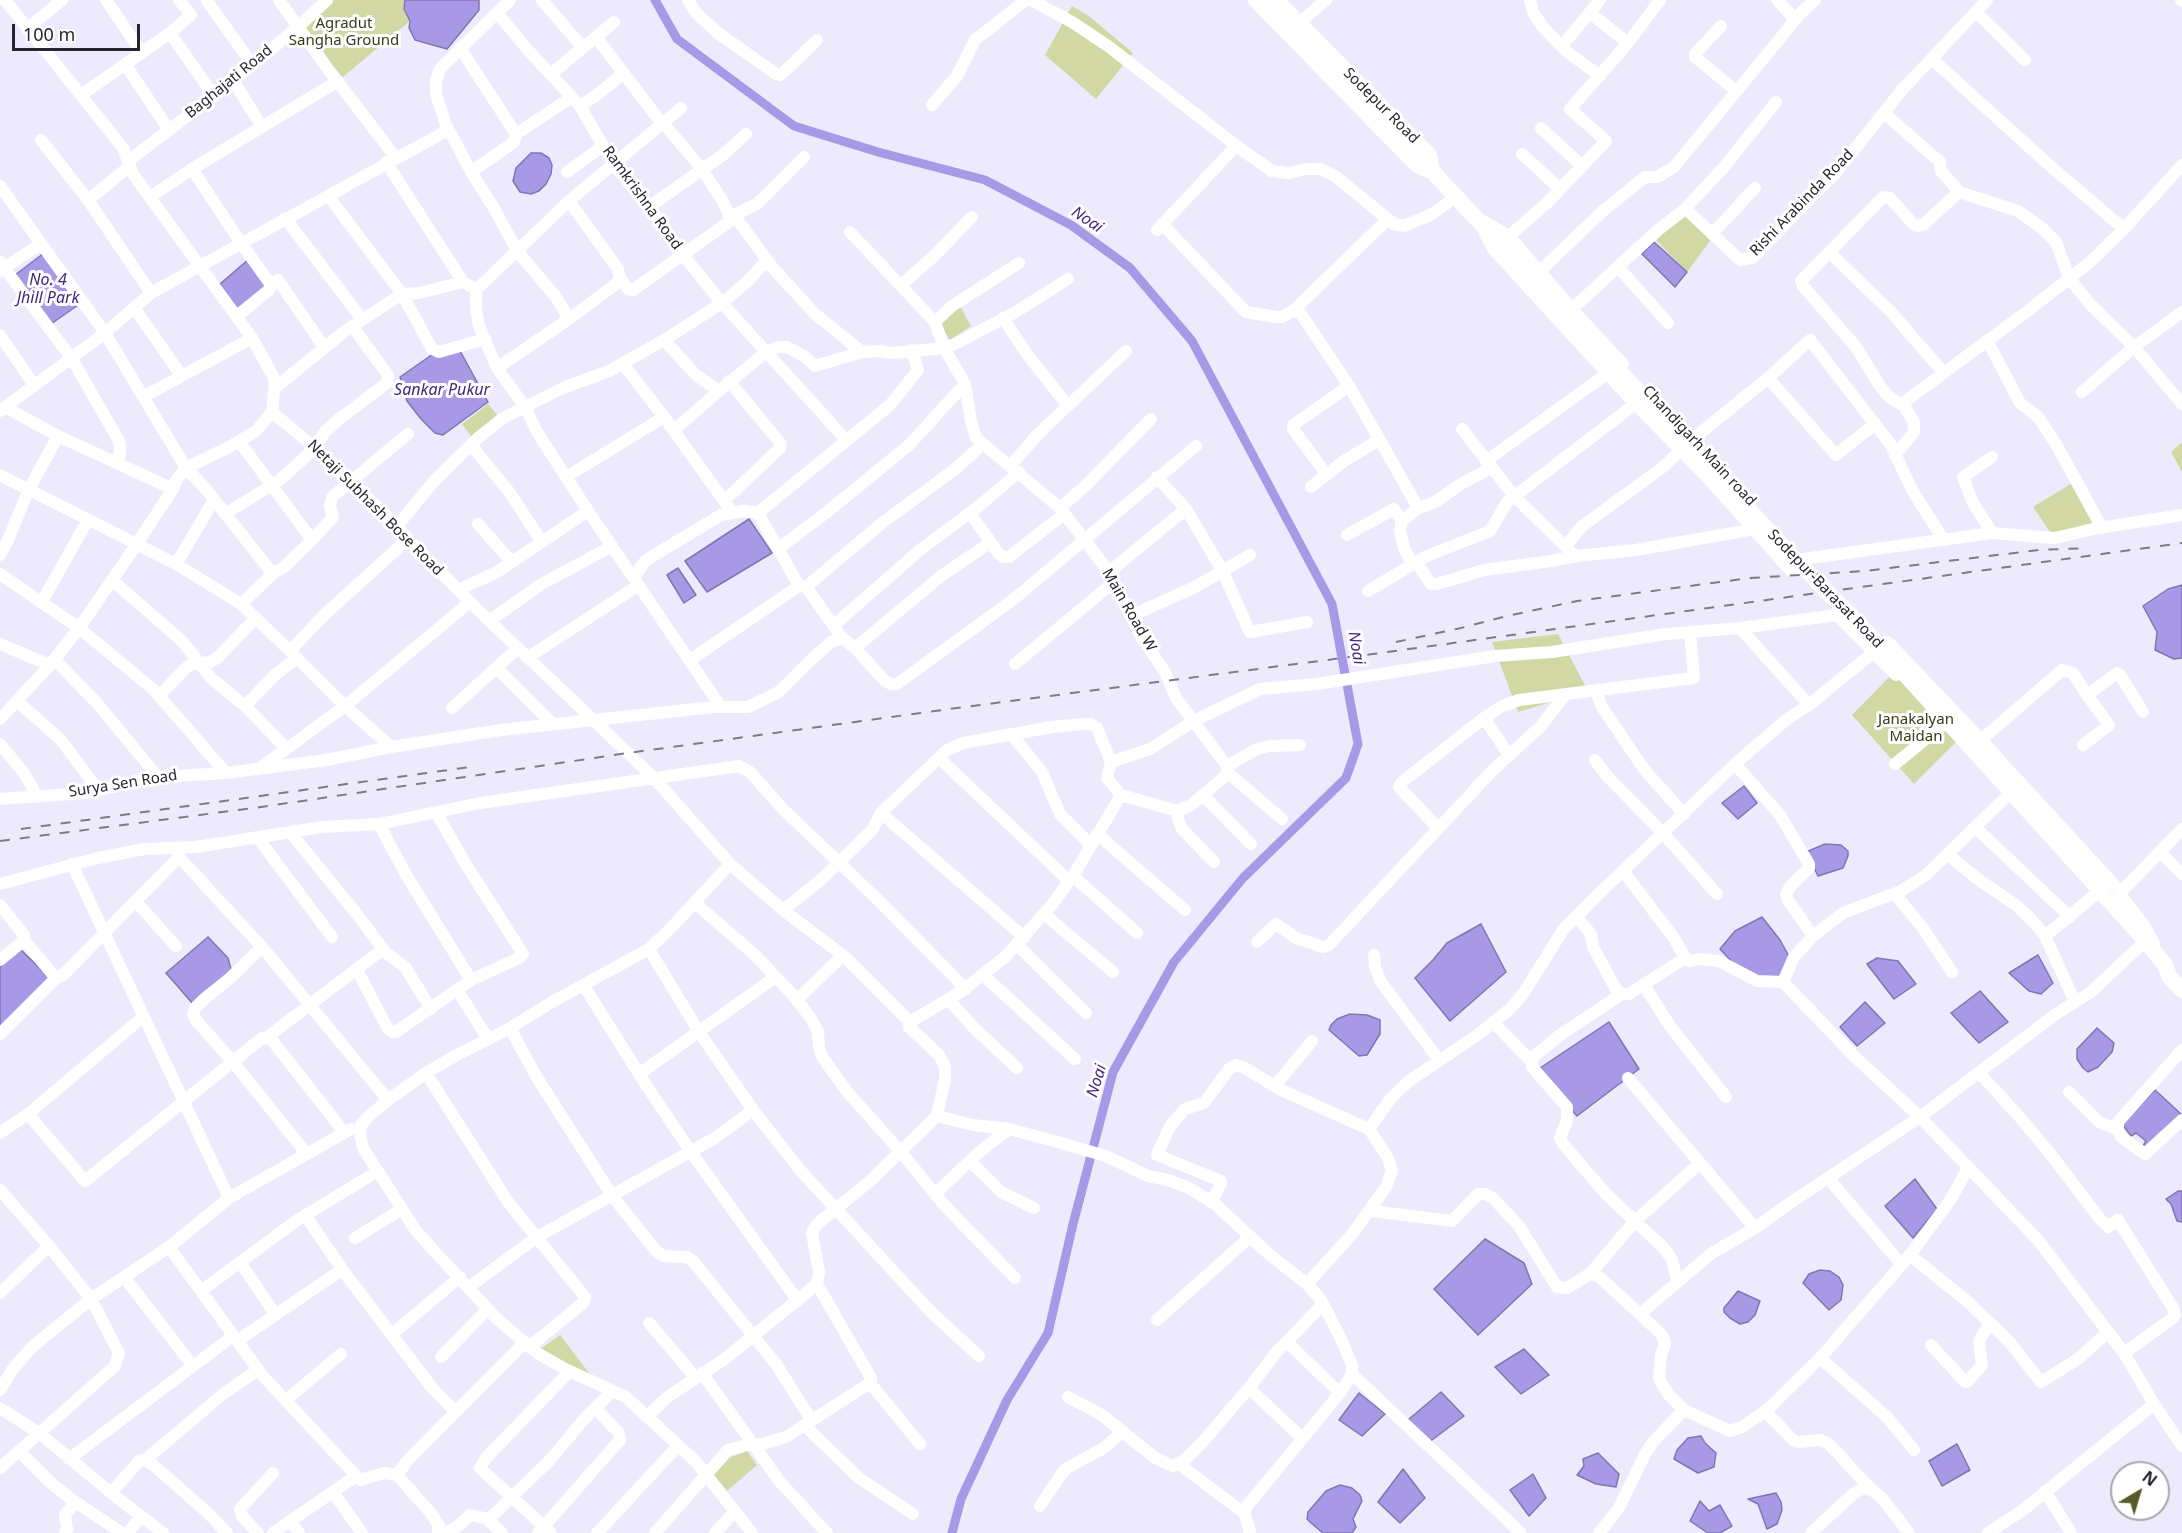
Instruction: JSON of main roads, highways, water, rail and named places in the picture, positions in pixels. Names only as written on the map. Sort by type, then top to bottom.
[{"type":"main road","points":[[1256,0],[1417,165],[1432,171]]},
{"type":"main road","name":"Sodepur Road","points":[[1276,0],[1429,154],[1432,171],[1476,217],[1505,239]]},
{"type":"main road","name":"Sodepur-Barasat Road","points":[[1505,239],[1792,556],[1864,629],[2161,961]]},
{"type":"main road","points":[[2161,961],[2182,977]]},
{"type":"main road","points":[[2161,961],[2169,976],[2182,990]]},
{"type":"water","points":[[405,0],[479,0],[479,10],[447,49],[415,40],[404,9]]},
{"type":"water","points":[[531,153],[541,153],[549,158],[552,165],[546,184],[539,191],[531,194],[520,192],[513,181],[516,168]]},
{"type":"water","points":[[1654,242],[1687,272],[1675,287],[1642,254]]},
{"type":"water","name":"No. 4 Jhill Park","points":[[44,253],[81,303],[51,324],[15,275]]},
{"type":"water","points":[[249,259],[268,286],[237,310],[220,284]]},
{"type":"water","name":"Sankar Pukur","points":[[459,349],[488,402],[443,435],[435,433],[407,401],[400,377],[430,356]]},
{"type":"water","points":[[749,519],[772,553],[707,592],[685,561]]},
{"type":"water","points":[[678,568],[696,595],[684,603],[667,575]]},
{"type":"water","points":[[2182,585],[2182,658],[2174,659],[2155,650],[2157,632],[2143,606],[2168,589]]},
{"type":"water","points":[[1744,786],[1757,803],[1738,819],[1722,803]]},
{"type":"water","points":[[1825,844],[1841,845],[1848,851],[1848,856],[1843,868],[1818,876],[1806,852]]},
{"type":"water","points":[[1762,917],[1780,940],[1791,960],[1786,975],[1771,982],[1736,966],[1720,949],[1735,931]]},
{"type":"water","points":[[1481,924],[1506,972],[1450,1021],[1415,978],[1447,943]]},
{"type":"water","points":[[208,937],[228,958],[232,973],[193,1004],[166,973]]},
{"type":"water","points":[[21,950],[51,979],[0,1029],[0,967]]},
{"type":"water","points":[[2038,955],[2053,983],[2041,994],[2029,991],[2009,973]]},
{"type":"water","points":[[1877,958],[1898,961],[1916,984],[1894,999],[1867,964]]},
{"type":"water","points":[[1980,991],[2008,1022],[1979,1043],[1951,1013]]},
{"type":"water","points":[[1865,1002],[1885,1023],[1857,1046],[1840,1027]]},
{"type":"water","points":[[1350,1014],[1367,1015],[1380,1020],[1380,1034],[1367,1055],[1359,1056],[1329,1030],[1337,1019]]},
{"type":"water","points":[[1609,1022],[1639,1069],[1577,1116],[1537,1070]]},
{"type":"water","points":[[2097,1028],[2114,1043],[2112,1052],[2098,1067],[2088,1072],[2077,1059],[2077,1049]]},
{"type":"water","points":[[2155,1090],[2181,1114],[2147,1150],[2143,1146],[2146,1141],[2136,1133],[2131,1136],[2122,1124]]},
{"type":"water","points":[[1915,1179],[1937,1209],[1913,1238],[1885,1206]]},
{"type":"water","points":[[2182,1191],[2182,1222],[2177,1221],[2171,1204],[2166,1199]]},
{"type":"water","points":[[1485,1239],[1524,1263],[1532,1284],[1478,1335],[1434,1289]]},
{"type":"water","points":[[1820,1270],[1830,1271],[1839,1277],[1843,1285],[1841,1300],[1829,1310],[1803,1283],[1809,1274]]},
{"type":"water","points":[[1738,1291],[1760,1301],[1755,1315],[1748,1322],[1740,1324],[1724,1312],[1724,1308]]},
{"type":"water","points":[[1524,1349],[1549,1375],[1521,1394],[1495,1367]]},
{"type":"water","points":[[1441,1392],[1464,1416],[1424,1446],[1402,1425]]},
{"type":"water","points":[[1359,1393],[1385,1414],[1362,1436],[1339,1420]]},
{"type":"water","points":[[1701,1436],[1716,1453],[1714,1467],[1698,1473],[1674,1459],[1677,1450],[1688,1438]]},
{"type":"water","points":[[1957,1444],[1970,1470],[1942,1486],[1929,1461]]},
{"type":"water","points":[[1598,1453],[1619,1474],[1616,1487],[1596,1484],[1577,1475],[1584,1466],[1583,1459]]},
{"type":"water","points":[[1403,1469],[1425,1498],[1400,1523],[1378,1502]]},
{"type":"water","points":[[1533,1474],[1546,1498],[1529,1516],[1510,1490]]},
{"type":"water","points":[[1340,1485],[1352,1488],[1360,1495],[1362,1501],[1353,1519],[1356,1527],[1352,1533],[1323,1533],[1307,1519],[1308,1512],[1326,1491]]},
{"type":"water","points":[[1776,1493],[1782,1510],[1777,1524],[1767,1529],[1758,1504],[1748,1499]]},
{"type":"water","points":[[1700,1501],[1709,1511],[1720,1505],[1732,1526],[1720,1533],[1708,1533],[1690,1521]]},
{"type":"waterway","name":"Noai","points":[[655,0],[677,39],[794,126],[878,152],[985,180],[1071,225],[1130,268],[1192,341],[1332,604],[1358,744],[1346,778],[1243,878],[1174,962],[1113,1072],[1073,1224],[1048,1333],[1007,1400],[961,1499],[952,1533]]},
{"type":"railway","points":[[0,841],[261,807],[957,708],[1373,654],[2182,543]]},
{"type":"railway","points":[[1396,642],[1577,601],[1750,578],[1865,571],[2039,550],[2088,548]]},
{"type":"railway","points":[[21,829],[470,767]]},
{"type":"park label","name":"Agradut Sangha Ground","points":[[344,32]]},
{"type":"park label","name":"Janakalyan Maidan","points":[[1916,728]]}]
